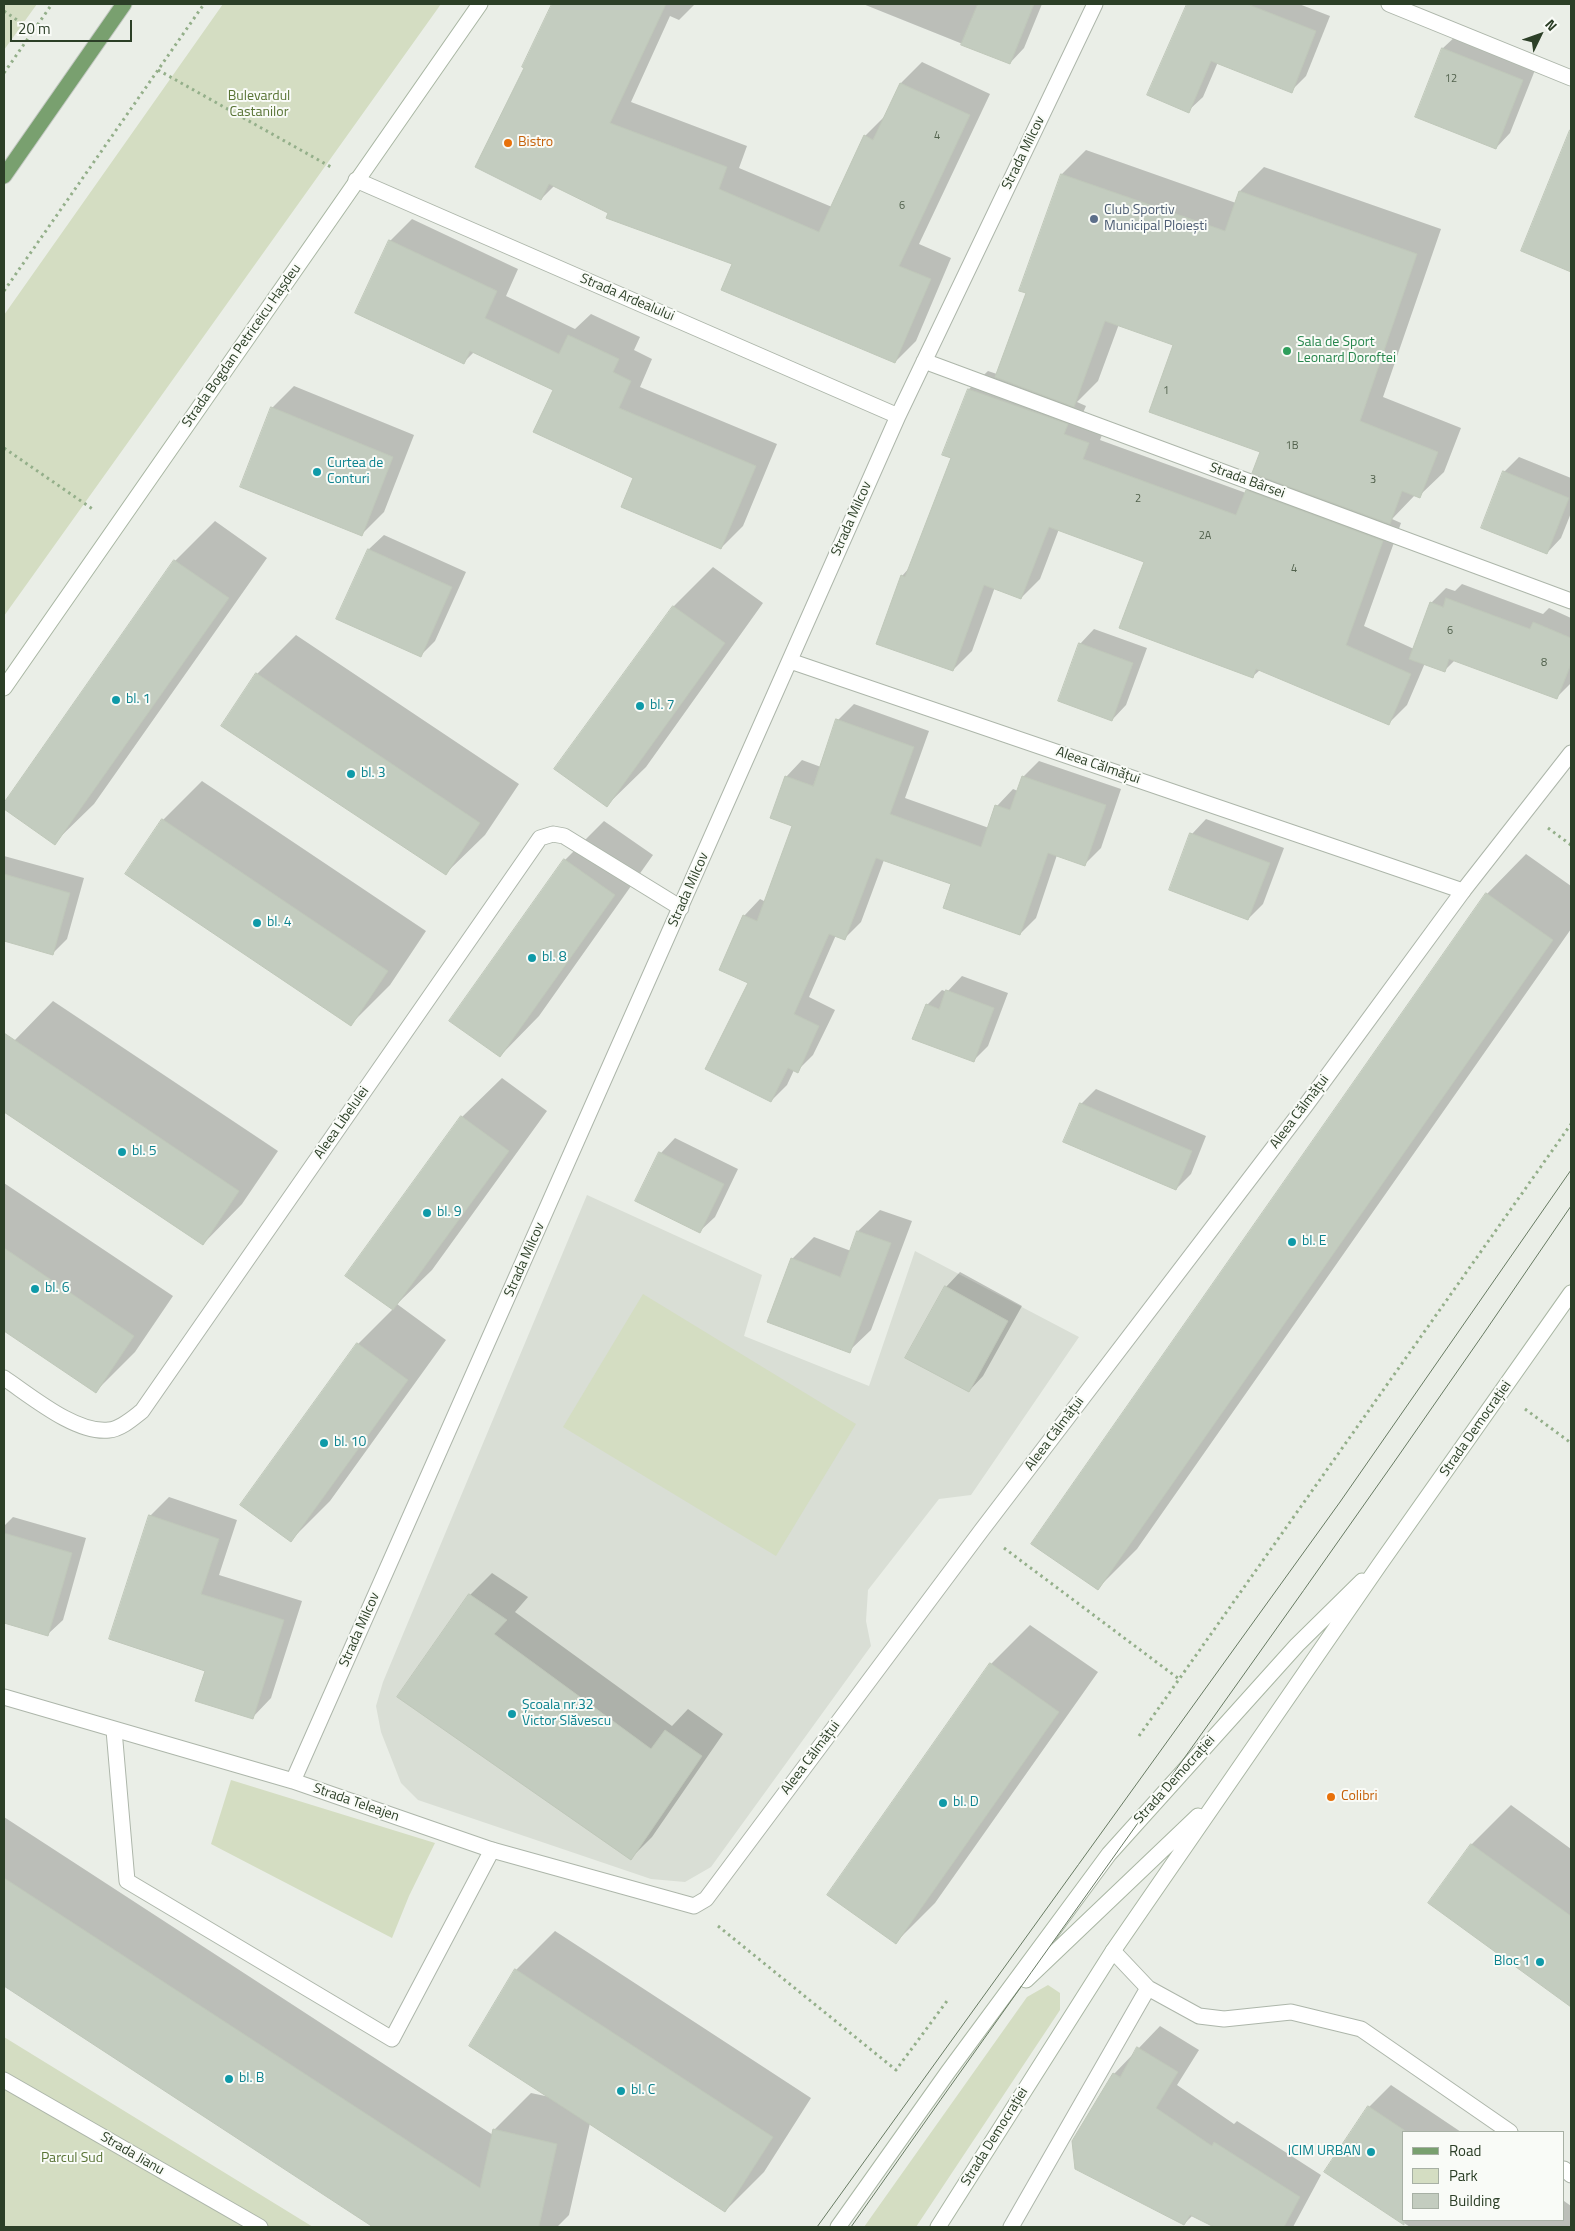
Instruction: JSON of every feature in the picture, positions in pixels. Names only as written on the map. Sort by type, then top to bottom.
[{"type":"main road","points":[[4,176],[124,4]]},
{"type":"street","name":"Strada Bogdan Petriceicu Hașdeu","points":[[4,688],[480,4]]},
{"type":"street","name":"Strada Milcov","points":[[293,1782],[898,416],[1095,4]]},
{"type":"street","points":[[1389,4],[1571,78]]},
{"type":"street","name":"Strada Ardealului","points":[[356,180],[898,416]]},
{"type":"street","name":"Strada Bârsei","points":[[924,361],[1571,601]]},
{"type":"street","name":"Aleea Călmățui","points":[[700,1903],[1306,1105],[1463,891],[790,661]]},
{"type":"street","points":[[1463,891],[1571,753]]},
{"type":"street","name":"Aleea Libelulei","points":[[4,1378],[70,1421],[90,1429],[110,1430],[128,1422],[142,1411],[540,838],[553,834],[564,836],[681,908]]},
{"type":"street","name":"Strada Democrației","points":[[938,2227],[1113,1951],[1380,1564],[1571,1293]]},
{"type":"street","name":"Strada Democrației","points":[[838,2227],[948,2072],[1109,1854],[1297,1645],[1344,1597],[1380,1564]]},
{"type":"street","name":"Strada Teleajen","points":[[4,1696],[293,1782],[492,1850],[700,1903]]},
{"type":"street","points":[[114,1730],[127,1881],[392,2039],[492,1850]]},
{"type":"street","name":"Strada Democrației","points":[[992,2014],[1218,1797]]},
{"type":"street","points":[[1113,1951],[1148,1988],[1199,2016],[1224,2018],[1291,2012],[1361,2029],[1509,2131]]},
{"type":"street","points":[[1011,2227],[1148,1988]]},
{"type":"street","name":"Strada Jianu","points":[[4,2080],[260,2227]]},
{"type":"path","points":[[4,73],[52,4]]},
{"type":"path","points":[[4,291],[204,4]]},
{"type":"path","points":[[4,11],[33,31]]},
{"type":"path","points":[[158,70],[356,180]]},
{"type":"path","points":[[4,448],[118,526]]},
{"type":"path","points":[[1139,1736],[1571,1124]]},
{"type":"path","points":[[1502,1392],[1571,1443]]},
{"type":"path","points":[[981,1532],[1178,1679]]},
{"type":"path","points":[[700,1903],[896,2070],[947,2000]]},
{"type":"shaded area","points":[[587,1195],[762,1275],[744,1336],[869,1386],[915,1251],[1079,1337],[971,1495],[939,1499],[868,1590],[866,1621],[871,1646],[711,1867],[685,1882],[651,1879],[418,1800],[401,1783],[381,1732],[376,1706],[383,1682]]},
{"type":"green space","points":[[4,4],[37,4],[4,50]]},
{"type":"green space","name":"Bulevardul Castanilor","points":[[223,4],[441,4],[4,616],[4,315]]},
{"type":"green space","points":[[643,1294],[856,1424],[776,1556],[563,1427]]},
{"type":"green space","points":[[231,1780],[435,1843],[409,1896],[392,1938],[211,1844]]},
{"type":"green space","points":[[1048,1985],[1060,1993],[1060,2010],[916,2227],[864,2227],[1027,1997]]},
{"type":"green space","name":"Parcul Sud","points":[[4,2037],[313,2227],[4,2227]]},
{"type":"building","points":[[552,4],[666,4],[610,123],[727,167],[719,189],[819,232],[864,135],[873,140],[900,83],[970,115],[899,266],[931,279],[895,363],[721,290],[732,264],[606,218],[608,213],[549,184],[541,200],[475,167],[524,68],[522,67]]},
{"type":"building","points":[[978,4],[1034,4],[1010,64],[961,45]]},
{"type":"building","points":[[1187,4],[1247,4],[1316,31],[1292,93],[1211,61],[1189,113],[1147,95]]},
{"type":"building","points":[[1442,48],[1523,80],[1496,149],[1415,117]]},
{"type":"building","points":[[1571,130],[1571,272],[1521,251]]},
{"type":"building","name":"Sala de Sport Leonard Doroftei","points":[[1061,174],[1225,231],[1239,191],[1417,254],[1360,421],[1438,452],[1420,498],[1402,491],[1390,524],[1252,473],[1260,452],[1149,412],[1173,345],[1105,321],[1074,407],[995,377],[1026,293],[1019,291]]},
{"type":"building","points":[[389,240],[497,291],[485,318],[559,354],[568,335],[619,359],[613,372],[631,381],[619,408],[756,466],[721,549],[621,507],[633,478],[533,432],[553,390],[470,351],[464,364],[355,313]]},
{"type":"building","points":[[968,389],[1068,424],[1064,434],[1089,443],[1083,459],[1236,515],[1246,490],[1383,541],[1346,645],[1411,674],[1389,725],[1256,669],[1253,678],[1119,628],[1144,562],[1049,527],[1021,599],[984,585],[953,671],[876,644],[901,575],[905,577],[951,458],[942,455]]},
{"type":"building","name":"Curtea de Conturi","points":[[271,407],[393,457],[362,536],[240,487]]},
{"type":"building","points":[[1503,471],[1569,498],[1547,554],[1481,528]]},
{"type":"building","points":[[368,549],[452,587],[421,657],[336,619]]},
{"type":"building","name":"bl. 1","points":[[174,560],[229,598],[55,845],[4,809],[4,803]]},
{"type":"building","points":[[1446,598],[1530,629],[1533,622],[1571,638],[1571,664],[1557,699],[1449,659],[1445,672],[1409,659],[1430,602],[1443,607]]},
{"type":"building","name":"bl. 7","points":[[673,606],[725,643],[607,807],[554,769]]},
{"type":"building","points":[[1079,643],[1133,663],[1112,721],[1058,701]]},
{"type":"building","name":"bl. 3","points":[[256,673],[480,823],[446,875],[221,726]]},
{"type":"building","points":[[836,719],[914,747],[890,814],[981,847],[995,805],[1010,810],[1022,776],[1106,805],[1085,866],[1048,853],[1020,935],[943,908],[951,884],[876,858],[845,940],[829,934],[794,1014],[819,1026],[798,1073],[788,1068],[771,1102],[705,1069],[748,983],[719,970],[743,915],[757,921],[792,826],[770,818],[785,776],[813,786]]},
{"type":"building","name":"bl. 4","points":[[162,819],[388,971],[351,1026],[125,874]]},
{"type":"building","points":[[1190,833],[1270,863],[1248,920],[1169,890]]},
{"type":"building","name":"bl. 8","points":[[564,859],[615,895],[500,1057],[449,1021]]},
{"type":"building","points":[[4,874],[70,893],[53,955],[4,941]]},
{"type":"building","name":"bl. E","points":[[1486,893],[1553,940],[1098,1590],[1031,1544]]},
{"type":"building","points":[[946,990],[994,1008],[974,1062],[912,1039],[926,1004],[939,1009]]},
{"type":"building","name":"bl. 5","points":[[4,1033],[239,1191],[203,1245],[4,1112]]},
{"type":"building","points":[[1080,1103],[1192,1151],[1176,1190],[1063,1142]]},
{"type":"building","name":"bl. 9","points":[[461,1116],[509,1151],[393,1310],[345,1276]]},
{"type":"building","points":[[659,1152],[724,1184],[700,1233],[635,1201]]},
{"type":"building","points":[[857,1231],[891,1243],[850,1353],[767,1322],[791,1258],[840,1277]]},
{"type":"building","name":"bl. 6","points":[[4,1248],[134,1336],[96,1393],[4,1331]]},
{"type":"building","points":[[945,1286],[1008,1321],[969,1392],[905,1358]]},
{"type":"building","name":"bl. 10","points":[[357,1343],[408,1380],[291,1542],[240,1505]]},
{"type":"building","points":[[149,1515],[219,1539],[201,1594],[284,1620],[253,1719],[195,1701],[205,1671],[109,1639]]},
{"type":"building","points":[[4,1533],[72,1553],[48,1636],[4,1623]]},
{"type":"building","name":"Școala nr.32 Victor Slăvescu","points":[[469,1594],[507,1620],[494,1634],[651,1749],[665,1730],[702,1756],[631,1860],[397,1697]]},
{"type":"building","name":"bl. D","points":[[990,1663],[1059,1712],[896,1944],[827,1895]]},
{"type":"building","name":"Bloc 1","points":[[1471,1844],[1571,1916],[1571,2007],[1428,1903]]},
{"type":"building","name":"bl. B","points":[[4,1878],[480,2188],[493,2129],[557,2144],[540,2227],[373,2227],[4,1986]]},
{"type":"building","name":"bl. C","points":[[515,1969],[773,2137],[725,2212],[469,2046]]},
{"type":"building","points":[[1137,2047],[1178,2072],[1156,2108],[1212,2146],[1214,2142],[1300,2197],[1284,2227],[1214,2227],[1190,2215],[1184,2225],[1075,2169],[1072,2141],[1113,2073],[1120,2077]]},
{"type":"building","name":"ICIM URBAN","points":[[1368,2106],[1404,2130],[1402,2131],[1402,2221],[1404,2221],[1404,2225],[1324,2172]]},
{"type":"tram line","points":[[817,2227],[1340,1502],[1571,1170]]},
{"type":"tram line","points":[[851,2227],[1303,1591],[1571,1206]]},
{"type":"place","name":"Bistro","points":[[508,143]]},
{"type":"place","name":"Club Sportiv Municipal Ploiești","points":[[1094,219]]},
{"type":"place","name":"Sala de Sport Leonard Doroftei","points":[[1287,351]]},
{"type":"place","name":"Curtea de Conturi","points":[[317,472]]},
{"type":"place","name":"bl. 1","points":[[116,700]]},
{"type":"place","name":"bl. 7","points":[[640,706]]},
{"type":"place","name":"bl. 3","points":[[351,774]]},
{"type":"place","name":"bl. 4","points":[[257,923]]},
{"type":"place","name":"bl. 8","points":[[532,958]]},
{"type":"place","name":"bl. 5","points":[[122,1152]]},
{"type":"place","name":"bl. 9","points":[[427,1213]]},
{"type":"place","name":"bl. E","points":[[1292,1242]]},
{"type":"place","name":"bl. 6","points":[[35,1289]]},
{"type":"place","name":"bl. 10","points":[[324,1443]]},
{"type":"place","name":"Școala nr.32 Victor Slăvescu","points":[[512,1714]]},
{"type":"place","name":"Colibri","points":[[1331,1797]]},
{"type":"place","name":"bl. D","points":[[943,1803]]},
{"type":"place","name":"Bloc 1","points":[[1540,1962]]},
{"type":"place","name":"bl. B","points":[[229,2079]]},
{"type":"place","name":"bl. C","points":[[621,2091]]},
{"type":"place","name":"ICIM URBAN","points":[[1371,2152]]}]
